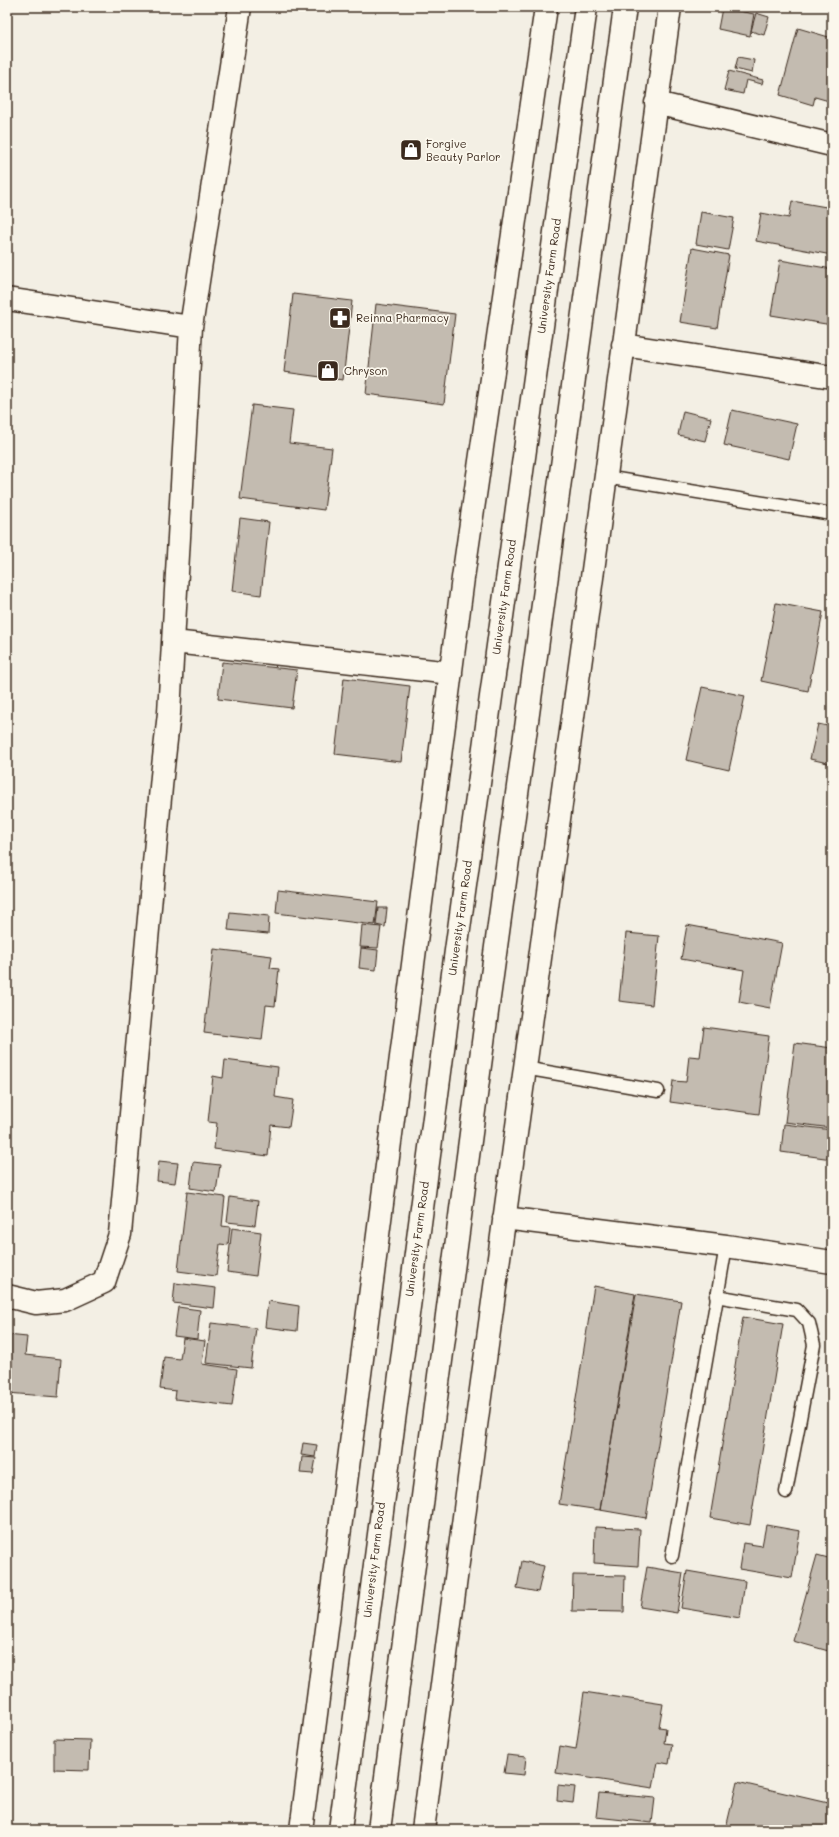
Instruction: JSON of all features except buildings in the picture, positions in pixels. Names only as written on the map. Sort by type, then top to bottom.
[{"type":"street","points":[[7,1296],[36,1303],[65,1300],[104,1282],[120,1234],[169,713],[191,327],[240,7]]},
{"type":"street","points":[[301,1830],[463,578],[546,7]]},
{"type":"street","name":"University Farm Road","points":[[340,1830],[502,607],[586,7]]},
{"type":"street","points":[[379,1830],[426,1464],[542,605],[625,7]]},
{"type":"street","points":[[423,1830],[524,1068],[670,7]]},
{"type":"street","points":[[656,103],[832,145]]},
{"type":"street","points":[[7,299],[191,327]]},
{"type":"street","points":[[623,345],[832,377]]},
{"type":"street","points":[[174,642],[451,673]]},
{"type":"street","points":[[504,1218],[726,1246],[832,1262]]},
{"type":"lane","points":[[605,477],[832,514]]},
{"type":"lane","points":[[524,1068],[658,1091]]},
{"type":"lane","points":[[672,1556],[716,1296],[726,1246]]},
{"type":"lane","points":[[716,1296],[797,1310],[810,1323],[814,1345],[786,1492]]},
{"type":"place","name":"Forgive Beauty Parlor","points":[[411,150]]},
{"type":"place","name":"Reinna Pharmacy","points":[[340,318]]},
{"type":"place","name":"Chryson","points":[[328,371]]}]
